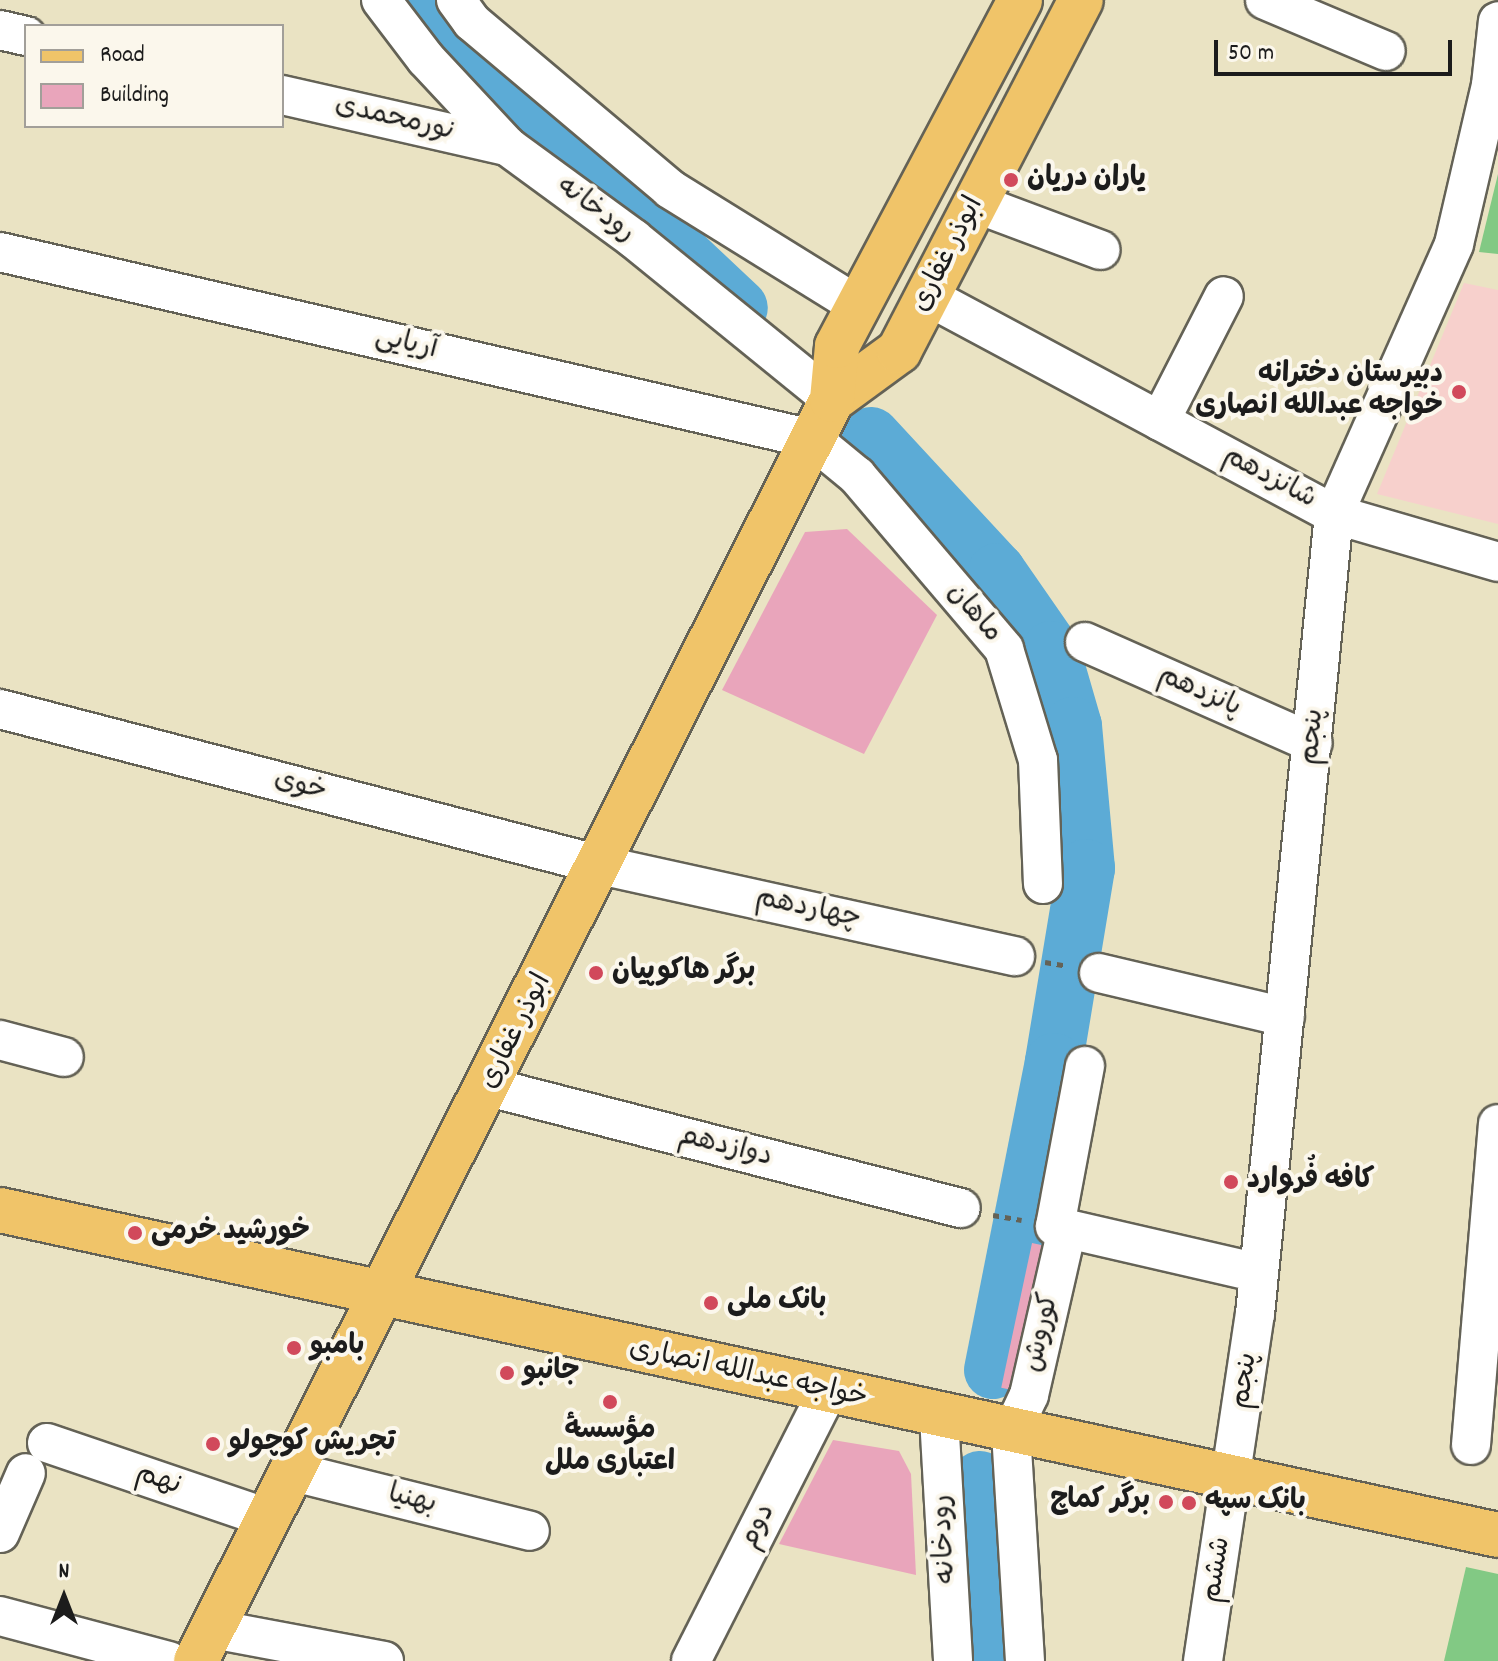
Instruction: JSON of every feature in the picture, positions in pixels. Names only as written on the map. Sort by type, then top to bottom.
[{"type":"main road","name":"ابوذر غفاری","points":[[204,1645],[489,1087],[832,400],[837,346],[1020,0]]},
{"type":"main road","name":"ابوذر غفاری","points":[[832,400],[899,351],[1081,0]]},
{"type":"main road","name":"خواجه عبدالله انصاری","points":[[0,1210],[1011,1433],[1498,1535]]},
{"type":"street","name":"رودخانه","points":[[381,0],[426,59],[507,146],[634,239],[832,400]]},
{"type":"street","points":[[456,0],[472,22],[670,189],[859,306]]},
{"type":"street","points":[[1265,0],[1386,51]]},
{"type":"street","name":"پنجم","points":[[1232,1479],[1259,1273],[1334,514],[1454,244],[1491,85],[1498,21]]},
{"type":"street","points":[[0,30],[24,36]]},
{"type":"street","name":"نورمحمدی","points":[[284,95],[507,146]]},
{"type":"street","points":[[975,203],[1101,250]]},
{"type":"street","name":"آریایی","points":[[0,252],[812,439]]},
{"type":"street","name":"شانزدهم","points":[[927,296],[1334,514],[1498,562]]},
{"type":"street","points":[[1160,421],[1224,296]]},
{"type":"street","name":"ماهان","points":[[812,439],[857,476],[1004,649],[1038,760],[1043,884]]},
{"type":"street","name":"پانزدهم","points":[[1085,642],[1313,743]]},
{"type":"street","name":"خوی","points":[[0,709],[600,865]]},
{"type":"street","name":"چهاردهم","points":[[600,865],[1015,956]]},
{"type":"street","points":[[1099,973],[1285,1017]]},
{"type":"street","points":[[0,1040],[64,1057]]},
{"type":"street","name":"کوروش","points":[[1011,1433],[1029,1395],[1061,1228],[1085,1066]]},
{"type":"street","name":"دوازدهم","points":[[489,1087],[961,1208]]},
{"type":"street","points":[[1471,1445],[1498,1124]]},
{"type":"street","points":[[1061,1228],[1259,1273]]},
{"type":"street","name":"دوم","points":[[691,1661],[827,1393]]},
{"type":"street","name":"رودخانه","points":[[939,1417],[953,1661]]},
{"type":"street","points":[[1011,1433],[1025,1661]]},
{"type":"street","name":"نهم","points":[[1,1530],[36,1458],[270,1519]]},
{"type":"street","name":"بهنیا","points":[[294,1472],[530,1531]]},
{"type":"street","name":"ششم","points":[[1203,1661],[1232,1479]]},
{"type":"street","points":[[0,1616],[169,1661]]},
{"type":"street","points":[[204,1645],[384,1661]]},
{"type":"path","points":[[1015,956],[1099,973]]},
{"type":"path","points":[[961,1208],[1061,1228]]},
{"type":"shaded area","name":"دبیرستان دخترانه خواجه عبدالله انصاری","points":[[1464,283],[1498,290],[1498,524],[1377,494]]},
{"type":"green space","points":[[1498,174],[1498,254],[1479,252]]},
{"type":"green space","points":[[1466,1567],[1498,1574],[1498,1661],[1444,1661]]},
{"type":"building","points":[[847,529],[937,615],[864,754],[722,690],[805,532]]},
{"type":"building","points":[[1032,1243],[1056,1248],[1026,1393],[1001,1388]]},
{"type":"building","points":[[833,1440],[899,1451],[911,1474],[916,1575],[779,1544]]},
{"type":"waterway","points":[[412,0],[739,308]]},
{"type":"waterway","points":[[871,436],[997,572],[1051,650],[1073,726],[1086,868],[1054,1062],[993,1370]]},
{"type":"waterway","points":[[980,1480],[989,1661]]},
{"type":"place","name":"یاران دریان","points":[[1011,180]]},
{"type":"place","name":"دبیرستان دخترانه خواجه عبدالله انصاری","points":[[1459,392]]},
{"type":"place","name":"برگر هاکوپیان","points":[[596,973]]},
{"type":"place","name":"کافه فُروارد","points":[[1231,1182]]},
{"type":"place","name":"خورشید خرمی","points":[[135,1233]]},
{"type":"place","name":"بانک ملی","points":[[711,1303]]},
{"type":"place","name":"بامبو","points":[[294,1348]]},
{"type":"place","name":"جانبو","points":[[507,1373]]},
{"type":"place","name":"مؤسسهٔ اعتباری ملل","points":[[610,1402]]},
{"type":"place","name":"تجریش کوچولو","points":[[213,1444]]},
{"type":"place","name":"برگر کماچ","points":[[1166,1502]]},
{"type":"place","name":"بانک سپه","points":[[1189,1503]]}]
